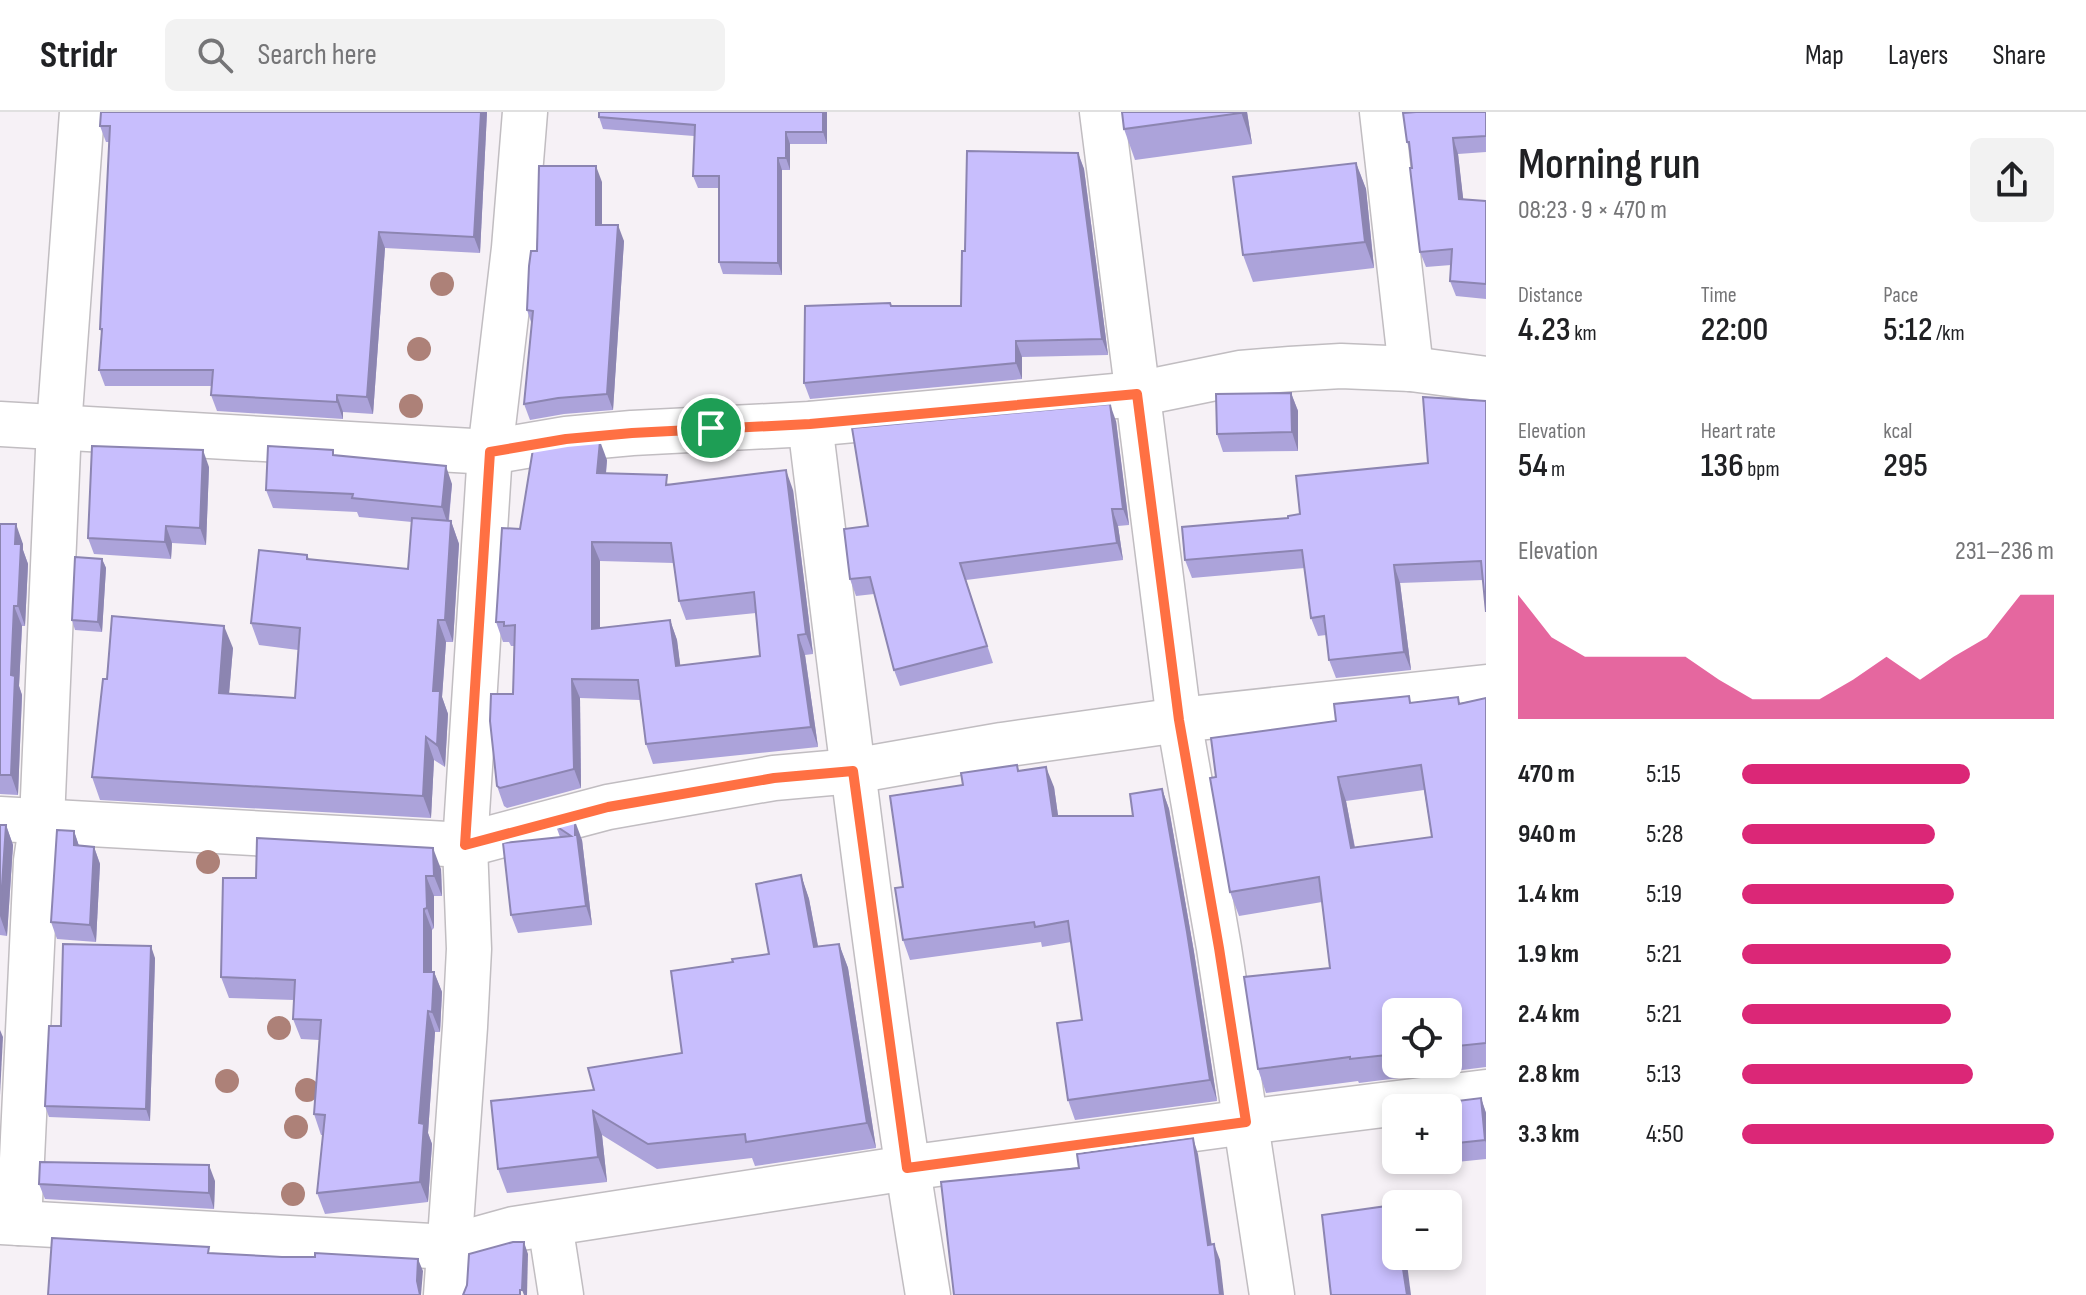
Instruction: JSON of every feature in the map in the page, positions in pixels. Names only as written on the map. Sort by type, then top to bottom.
[{"type":"street","points":[[82,112],[59,427],[21,820],[36,861],[10,1222],[449,1247],[514,1229],[907,1168],[1486,1092]]},
{"type":"street","points":[[446,1295],[468,965],[465,845],[490,452],[514,248],[525,112]]},
{"type":"street","points":[[1102,112],[1179,720],[1219,948],[1272,1295]]},
{"type":"street","points":[[1382,112],[1411,369]]},
{"type":"street","points":[[0,424],[490,452],[566,439],[632,433],[810,424],[1137,394],[1240,373],[1290,369],[1341,366],[1411,369],[1486,379]]},
{"type":"street","points":[[810,424],[853,771],[907,1168],[928,1295]]},
{"type":"street","points":[[21,820],[465,845],[608,807],[774,778],[853,771],[1002,745],[1179,720],[1486,687]]},
{"type":"street","points":[[550,1224],[561,1295]]},
{"type":"building","points":[[101,112],[481,112],[474,237],[379,232],[367,397],[337,395],[337,402],[211,395],[213,370],[99,370],[110,126],[100,126]]},
{"type":"building","points":[[599,112],[823,112],[823,132],[786,132],[786,158],[778,158],[778,263],[719,262],[719,176],[693,176],[695,125],[599,117]]},
{"type":"building","points":[[1122,112],[1241,112],[1241,113],[1124,129]]},
{"type":"building","points":[[1486,112],[1486,136],[1453,138],[1459,199],[1486,201],[1486,284],[1450,281],[1452,249],[1420,252],[1409,142],[1403,113]]},
{"type":"building","points":[[967,151],[1078,153],[1102,339],[1016,341],[1016,363],[804,383],[805,306],[890,303],[891,306],[961,306]]},
{"type":"building","points":[[1356,163],[1365,242],[1243,255],[1233,177]]},
{"type":"building","points":[[539,166],[596,166],[596,225],[618,225],[607,394],[524,404],[533,311],[527,310],[529,266],[531,251],[537,251]]},
{"type":"building","points":[[1291,393],[1292,432],[1217,434],[1216,394]]},
{"type":"building","points":[[1423,397],[1486,401],[1486,612],[1481,561],[1394,565],[1404,652],[1329,660],[1324,616],[1311,618],[1302,550],[1185,560],[1182,527],[1288,518],[1300,514],[1296,476],[1428,463]]},
{"type":"building","points":[[1110,404],[1123,509],[1112,509],[1117,543],[960,563],[987,646],[894,670],[870,577],[850,579],[844,529],[868,526],[852,428]]},
{"type":"building","points":[[600,441],[597,473],[667,475],[666,485],[786,470],[806,634],[798,635],[811,727],[646,744],[638,680],[572,679],[574,769],[500,788],[497,786],[490,721],[491,694],[513,694],[515,625],[504,626],[504,622],[496,622],[502,528],[520,529],[533,449]],"holes":[[[592,542],[671,543],[679,601],[754,592],[760,656],[676,666],[670,620],[592,629]]]},
{"type":"building","points":[[92,446],[203,450],[200,528],[166,526],[165,542],[88,538]]},
{"type":"building","points":[[268,446],[333,450],[333,455],[446,466],[442,507],[352,498],[353,494],[266,490]]},
{"type":"building","points":[[412,518],[451,521],[445,620],[438,620],[433,691],[440,691],[437,745],[426,737],[423,796],[92,777],[103,679],[107,679],[112,616],[224,626],[219,693],[295,698],[300,628],[251,623],[259,550],[307,555],[307,559],[408,569]]},
{"type":"building","points":[[0,524],[16,524],[15,544],[21,544],[11,675],[15,676],[11,775],[0,775]]},
{"type":"building","points":[[75,557],[102,559],[98,622],[72,620]]},
{"type":"building","points":[[1409,696],[1410,703],[1458,697],[1459,704],[1486,698],[1486,1043],[1462,1046],[1462,998],[1382,998],[1382,1056],[1258,1069],[1244,977],[1330,968],[1319,877],[1230,892],[1210,778],[1216,777],[1211,738],[1336,721],[1334,704]],"holes":[[[1421,765],[1432,837],[1351,848],[1338,777]]]},
{"type":"building","points":[[1017,765],[1018,771],[1046,767],[1053,816],[1133,816],[1130,794],[1162,789],[1210,1080],[1068,1100],[1057,1023],[1082,1020],[1068,921],[1035,927],[1034,922],[903,940],[895,888],[903,887],[890,796],[963,785],[961,773]]},
{"type":"building","points":[[575,821],[586,906],[511,915],[503,843],[571,836],[556,826]]},
{"type":"building","points":[[0,825],[6,825],[0,916]]},
{"type":"building","points":[[57,830],[74,831],[74,845],[94,847],[90,925],[51,922]]},
{"type":"building","points":[[257,838],[433,848],[434,876],[426,876],[427,908],[424,909],[424,972],[434,972],[419,1123],[424,1124],[420,1182],[317,1193],[325,1115],[314,1114],[321,1020],[293,1019],[295,980],[221,977],[223,878],[256,878]]},
{"type":"building","points":[[801,875],[814,947],[839,944],[867,1123],[746,1142],[745,1134],[648,1144],[593,1111],[598,1157],[498,1169],[491,1101],[594,1090],[588,1068],[682,1053],[671,971],[769,954],[756,884]]},
{"type":"building","points":[[63,944],[151,946],[146,1109],[45,1106],[49,1026],[61,1026]]},
{"type":"building","points":[[1481,1098],[1485,1140],[1462,1142],[1462,1100]]},
{"type":"building","points":[[1193,1138],[1208,1245],[1214,1244],[1220,1295],[954,1295],[941,1182],[1079,1168],[1077,1154]]},
{"type":"building","points":[[40,1162],[209,1165],[209,1193],[39,1184]]},
{"type":"building","points":[[1382,1207],[1382,1270],[1403,1270],[1407,1295],[1331,1295],[1322,1215]]},
{"type":"building","points":[[52,1238],[209,1247],[208,1253],[315,1257],[315,1253],[418,1259],[420,1295],[48,1295]]},
{"type":"building","points":[[524,1242],[520,1295],[463,1295],[467,1285],[469,1254]]},
{"type":"route","points":[[1137,394],[1179,720],[1246,1122],[907,1168],[853,771],[774,778],[608,807],[465,845],[490,452],[566,439],[711,428],[810,424],[1137,394]]}]
